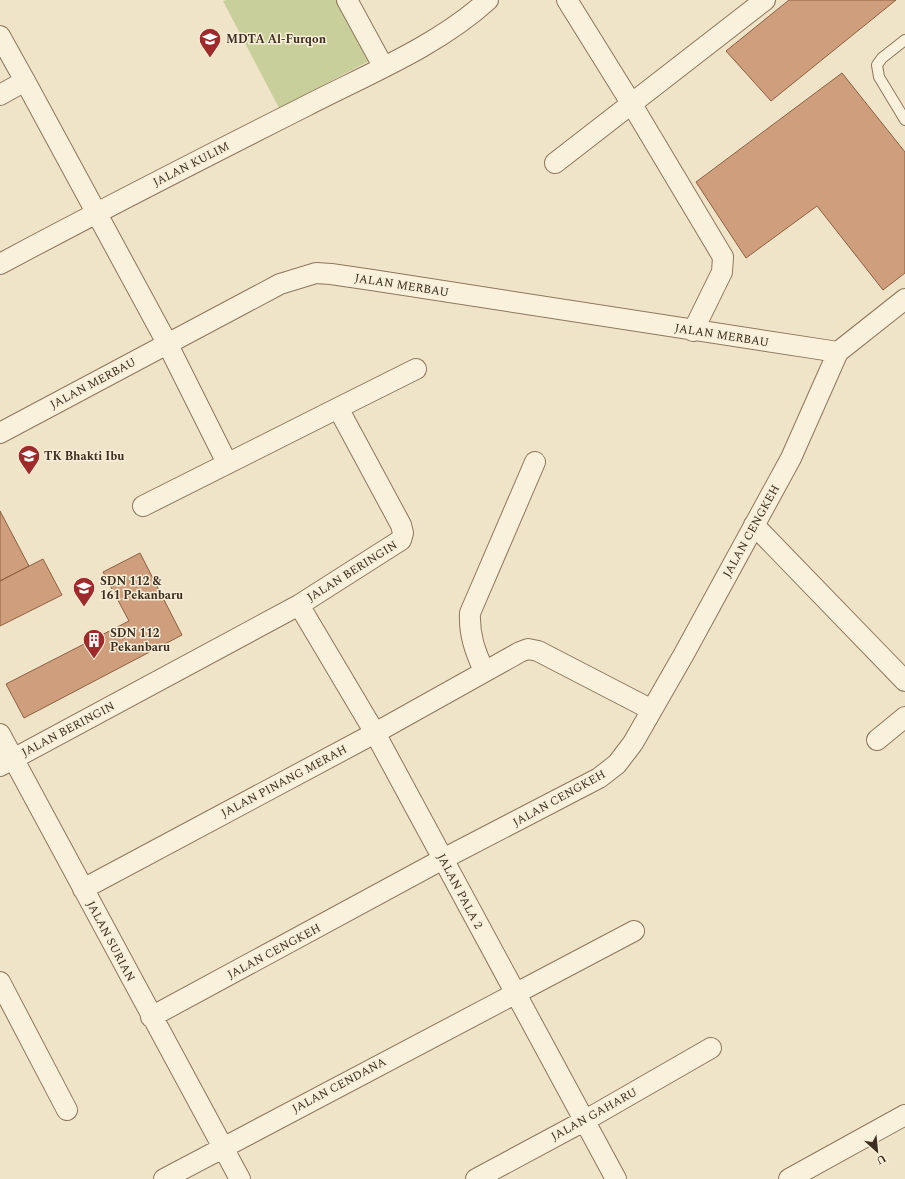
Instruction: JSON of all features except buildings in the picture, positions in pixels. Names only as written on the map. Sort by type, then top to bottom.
[{"type":"street","points":[[347,0],[382,66]]},
{"type":"street","name":"JALAN KULIM","points":[[0,264],[95,213],[410,53],[476,11],[488,0]]},
{"type":"street","points":[[567,0],[631,103],[722,257],[722,272],[693,331]]},
{"type":"street","points":[[555,163],[765,0]]},
{"type":"street","points":[[0,36],[167,344],[227,463]]},
{"type":"street","points":[[0,95],[25,81]]},
{"type":"street","name":"JALAN MERBAU","points":[[0,433],[280,284],[316,273],[366,279],[693,331],[838,352]]},
{"type":"street","points":[[838,352],[905,298]]},
{"type":"street","name":"JALAN CENGKEH","points":[[151,1017],[443,859],[598,778],[617,764],[633,743],[652,710],[791,458],[838,352]]},
{"type":"street","points":[[143,506],[416,369]]},
{"type":"street","name":"JALAN BERINGIN","points":[[7,762],[299,604],[401,540],[403,534],[401,525],[338,408]]},
{"type":"street","points":[[484,671],[474,648],[469,630],[470,613],[535,462]]},
{"type":"street","points":[[754,525],[905,681]]},
{"type":"street","name":"JALAN PALA 2","points":[[299,604],[375,733],[514,993],[616,1179]]},
{"type":"street","name":"JALAN PINANG MERAH","points":[[83,889],[375,733],[484,671],[528,649],[538,651],[652,710]]},
{"type":"street","points":[[877,740],[905,717]]},
{"type":"street","name":"JALAN SURIAN","points":[[0,734],[7,762],[83,889],[240,1179]]},
{"type":"street","name":"JALAN CENDANA","points":[[164,1179],[222,1147],[634,931]]},
{"type":"street","points":[[0,982],[67,1110]]},
{"type":"street","name":"JALAN GAHARU","points":[[476,1179],[584,1121],[711,1048]]},
{"type":"street","points":[[789,1179],[905,1114]]},
{"type":"lane","points":[[904,118],[879,77],[877,65],[882,58],[905,40]]},
{"type":"green space","points":[[339,0],[371,60],[279,108],[223,1]]},
{"type":"place","name":"MDTA Al-Furqon","points":[[210,58]]},
{"type":"place","name":"TK Bhakti Ibu","points":[[29,476]]},
{"type":"place","name":"SDN 112 & 161 Pekanbaru","points":[[84,608]]},
{"type":"place","name":"SDN 112 Pekanbaru","points":[[94,660]]}]
